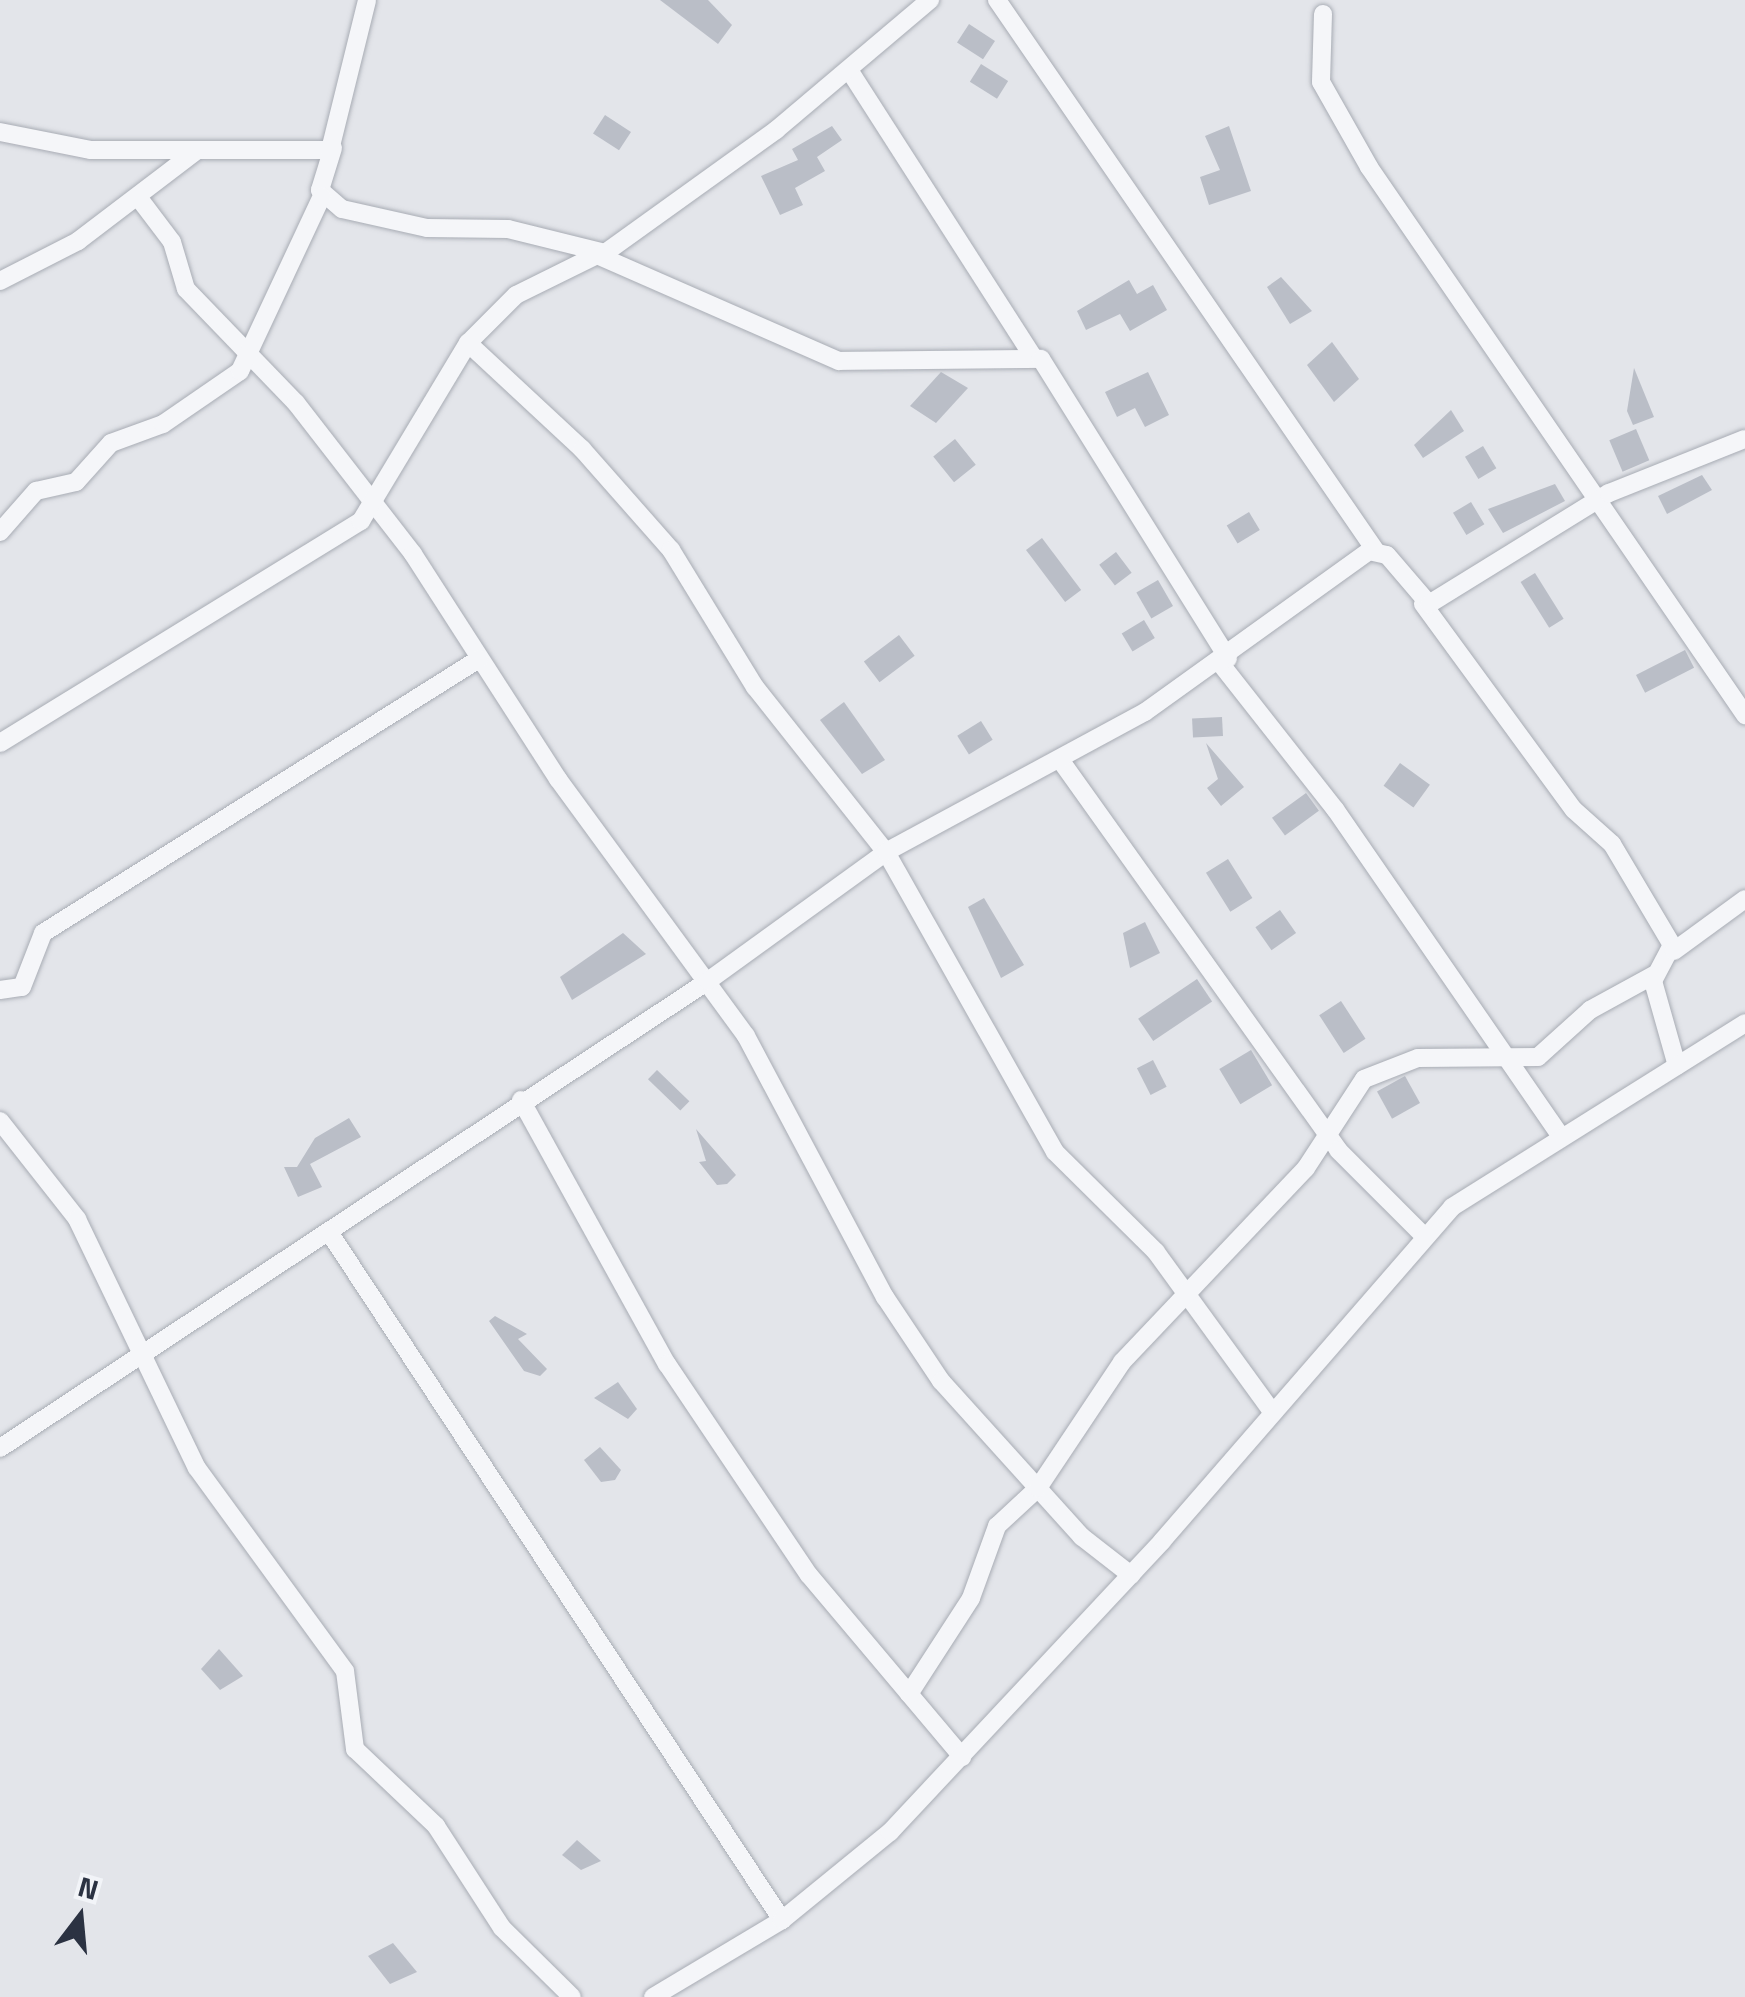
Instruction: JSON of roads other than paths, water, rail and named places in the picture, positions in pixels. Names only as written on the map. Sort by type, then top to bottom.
[{"type":"street","points":[[0,532],[36,491],[76,482],[120,436],[164,424],[232,378],[250,351],[322,196],[367,0]]},
{"type":"street","points":[[0,743],[342,535],[372,508],[468,343],[516,296],[644,231],[849,70],[930,0]]},
{"type":"street","points":[[997,0],[1375,550],[1422,604],[1574,810],[1612,844],[1674,952]]},
{"type":"street","points":[[1323,14],[1325,92],[1594,502],[1745,715]]},
{"type":"street","points":[[849,70],[1032,355],[1088,426],[1224,660],[1335,809],[1560,1136]]},
{"type":"street","points":[[0,132],[91,150],[334,148]]},
{"type":"street","points":[[0,281],[138,197],[196,152]]},
{"type":"street","points":[[322,196],[376,219],[508,229],[596,255],[839,361],[1032,355]]},
{"type":"street","points":[[138,197],[172,242],[186,290],[250,351],[372,508],[414,554],[479,659],[708,981],[810,1149],[900,1323],[1038,1488],[1131,1575]]},
{"type":"street","points":[[468,343],[582,449],[670,550],[755,687],[886,852],[1055,1152],[1190,1299],[1271,1410]]},
{"type":"street","points":[[1422,604],[1594,502],[1745,439]]},
{"type":"street","points":[[0,1448],[142,1351],[330,1232],[520,1100],[708,981],[886,852],[1061,761],[1224,660],[1375,550]]},
{"type":"street","points":[[0,990],[22,987],[44,933],[479,659]]},
{"type":"street","points":[[1061,761],[1328,1136],[1422,1234]]},
{"type":"street","points":[[909,1694],[971,1598],[998,1526],[1038,1488],[1109,1378],[1190,1299],[1328,1136],[1364,1079],[1388,1066],[1500,1054],[1538,1057],[1590,1010],[1654,975],[1674,952],[1745,898]]},
{"type":"street","points":[[1654,975],[1677,1066]]},
{"type":"street","points":[[653,1997],[782,1920],[890,1832],[1131,1575],[1422,1234],[1560,1136],[1745,1023]]},
{"type":"street","points":[[520,1100],[667,1364],[809,1575],[962,1757]]},
{"type":"street","points":[[0,1121],[76,1219],[203,1478],[346,1671],[356,1748],[436,1826],[502,1928],[572,1997]]},
{"type":"street","points":[[330,1232],[782,1920]]}]
